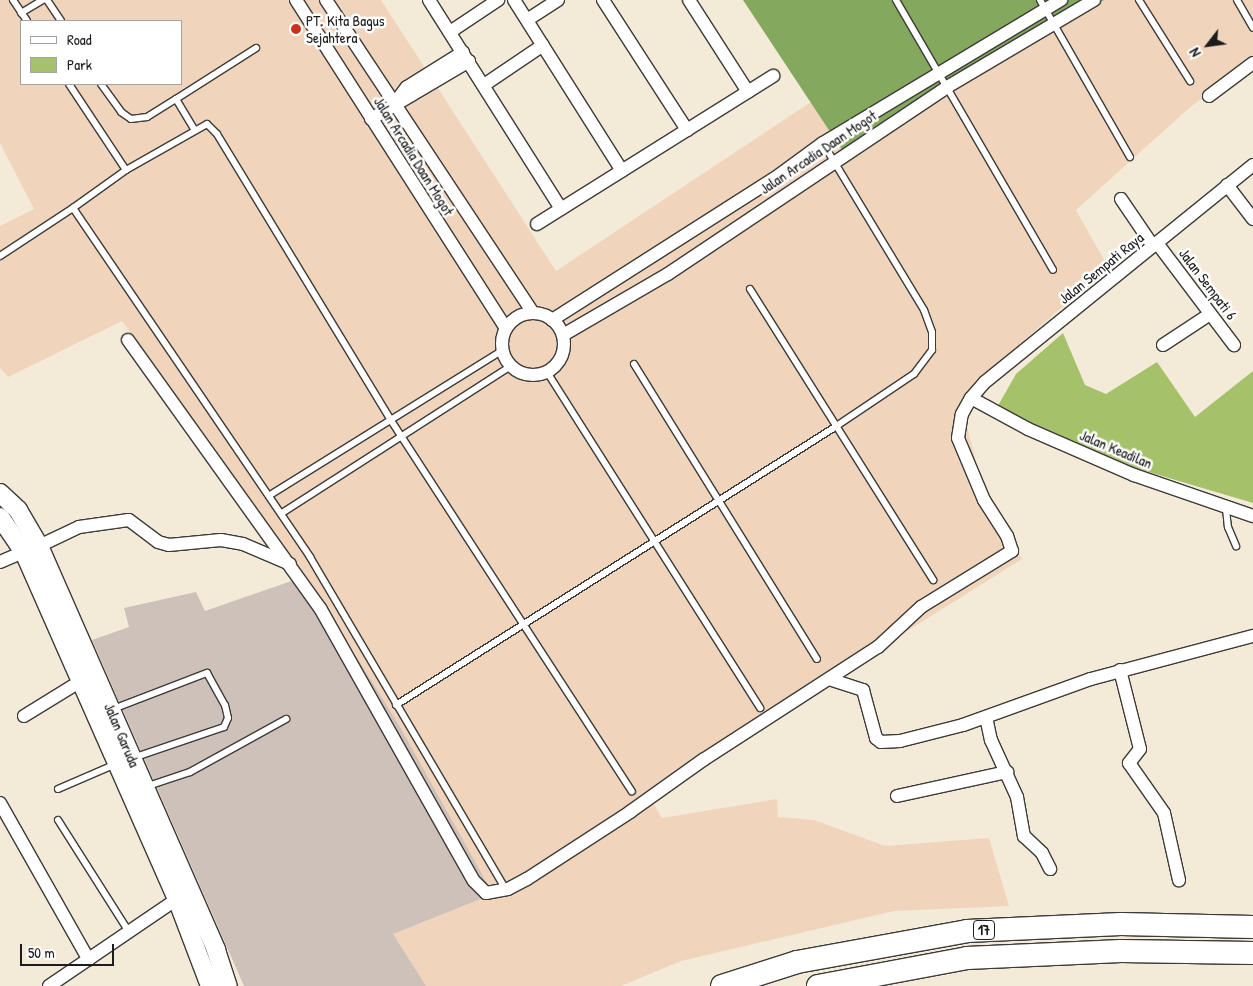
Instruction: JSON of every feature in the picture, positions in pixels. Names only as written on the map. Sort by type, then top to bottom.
[{"type":"highway","name":"17","points":[[722,986],[797,962],[967,931],[1121,924],[1253,926]]},
{"type":"highway","name":"17","points":[[818,986],[967,958],[1121,951],[1253,954]]},
{"type":"main road","name":"Jalan Garuda","points":[[0,494],[18,510],[81,681],[104,712]]},
{"type":"main road","name":"Jalan Garuda","points":[[0,517],[32,549],[104,712],[177,899],[228,986]]},
{"type":"main road","name":"Jalan Garuda","points":[[124,761],[144,788],[208,952],[210,986]]},
{"type":"street","name":"Jalan Arcadia Daan Mogot","points":[[296,0],[506,328]]},
{"type":"street","name":"Jalan Arcadia Daan Mogot","points":[[326,0],[533,313]]},
{"type":"street","points":[[429,0],[561,209]]},
{"type":"street","points":[[450,32],[498,0]]},
{"type":"street","points":[[514,0],[622,171]]},
{"type":"street","points":[[527,20],[558,0]]},
{"type":"street","points":[[603,0],[687,130]]},
{"type":"street","points":[[689,0],[748,92]]},
{"type":"street","name":"Jalan Arcadia Daan Mogot","points":[[552,320],[775,178],[823,143],[938,73],[1043,4],[1061,0]]},
{"type":"street","name":"Jalan Arcadia Daan Mogot","points":[[563,335],[668,274],[947,87],[1094,0]]},
{"type":"street","points":[[484,85],[542,45]]},
{"type":"street","points":[[371,119],[466,56]]},
{"type":"street","points":[[1210,96],[1253,63]]},
{"type":"street","points":[[537,224],[773,76]]},
{"type":"street","name":"Jalan Sempati Raya","points":[[829,679],[878,647],[921,607],[1012,550],[1007,536],[984,500],[958,438],[962,414],[971,398],[985,382],[1253,164]]},
{"type":"street","points":[[1227,185],[1253,219]]},
{"type":"street","name":"Jalan Sempati 6","points":[[1121,199],[1234,345]]},
{"type":"street","points":[[533,313],[552,320],[563,335],[564,350],[558,363],[547,372],[535,375],[522,373],[511,366],[503,350],[506,328],[513,320],[533,313]]},
{"type":"street","points":[[1163,345],[1210,314]]},
{"type":"street","points":[[128,340],[320,608],[474,881],[486,893],[508,889],[527,879],[829,679],[863,690],[876,738],[881,742],[900,741],[986,717],[1120,670],[1253,636]]},
{"type":"street","name":"Jalan Keadilan","points":[[971,398],[1028,429],[1134,475],[1226,509],[1253,516]]},
{"type":"street","points":[[0,562],[79,527],[129,520],[158,542],[169,545],[222,540],[243,544],[290,564]]},
{"type":"street","points":[[1120,670],[1140,749],[1129,763],[1164,813],[1179,880]]},
{"type":"street","points":[[24,716],[81,681]]},
{"type":"street","points":[[986,717],[991,740],[1017,797],[1024,836],[1042,852],[1050,869]]},
{"type":"street","points":[[897,796],[1007,772]]},
{"type":"street","points":[[0,803],[89,960]]},
{"type":"street","points":[[49,986],[177,899]]},
{"type":"lane","points":[[13,0],[26,20]]},
{"type":"lane","points":[[21,13],[43,0]]},
{"type":"lane","points":[[48,0],[60,20]]},
{"type":"lane","points":[[896,0],[1053,270]]},
{"type":"lane","points":[[1139,0],[1190,81]]},
{"type":"lane","points":[[1237,0],[1253,28]]},
{"type":"lane","points":[[1043,4],[1130,157]]},
{"type":"lane","points":[[102,85],[121,112],[131,119],[147,117],[256,48]]},
{"type":"lane","points":[[69,85],[126,170]]},
{"type":"lane","points":[[176,99],[194,129]]},
{"type":"lane","points":[[0,256],[73,208],[126,170],[194,129],[207,124],[217,134],[390,419],[632,791]]},
{"type":"lane","points":[[396,705],[656,542],[914,374],[932,350],[932,332],[924,310],[823,143]]},
{"type":"lane","points":[[73,208],[282,513],[502,885]]},
{"type":"lane","points":[[750,289],[835,427],[933,580]]},
{"type":"lane","points":[[270,495],[503,350]]},
{"type":"lane","points":[[634,364],[817,659]]},
{"type":"lane","points":[[282,513],[400,434],[511,366]]},
{"type":"lane","points":[[547,372],[760,708]]},
{"type":"lane","points":[[1226,509],[1228,527],[1236,546]]},
{"type":"lane","points":[[58,789],[124,761],[224,727],[228,718],[225,705],[207,673],[104,712]]},
{"type":"lane","points":[[144,788],[190,772],[286,719]]},
{"type":"lane","points":[[58,820],[129,932]]},
{"type":"shaded area","points":[[0,0],[381,0],[556,271],[811,102],[848,159],[941,97],[1104,0],[1253,0],[1253,59],[1188,109],[1076,210],[1108,267],[991,369],[964,414],[984,494],[1022,559],[794,702],[650,798],[662,818],[777,799],[778,817],[814,820],[885,846],[989,838],[1009,906],[894,911],[681,961],[621,986],[426,986],[392,934],[492,894],[399,725],[306,576],[122,321],[8,377],[0,368],[0,226],[34,209],[0,143]]},
{"type":"shaded area","points":[[306,576],[399,725],[493,894],[393,934],[426,986],[244,986],[92,640],[129,627],[124,608],[196,592],[205,611]]},
{"type":"green space","points":[[743,0],[1104,0],[941,97],[848,159]]},
{"type":"green space","points":[[1063,333],[1085,385],[1106,394],[1157,362],[1195,417],[1253,371],[1253,503],[1051,443],[995,411],[1016,374]]},
{"type":"place","name":"PT. Kita Bagus Sejahtera","points":[[296,29]]}]
